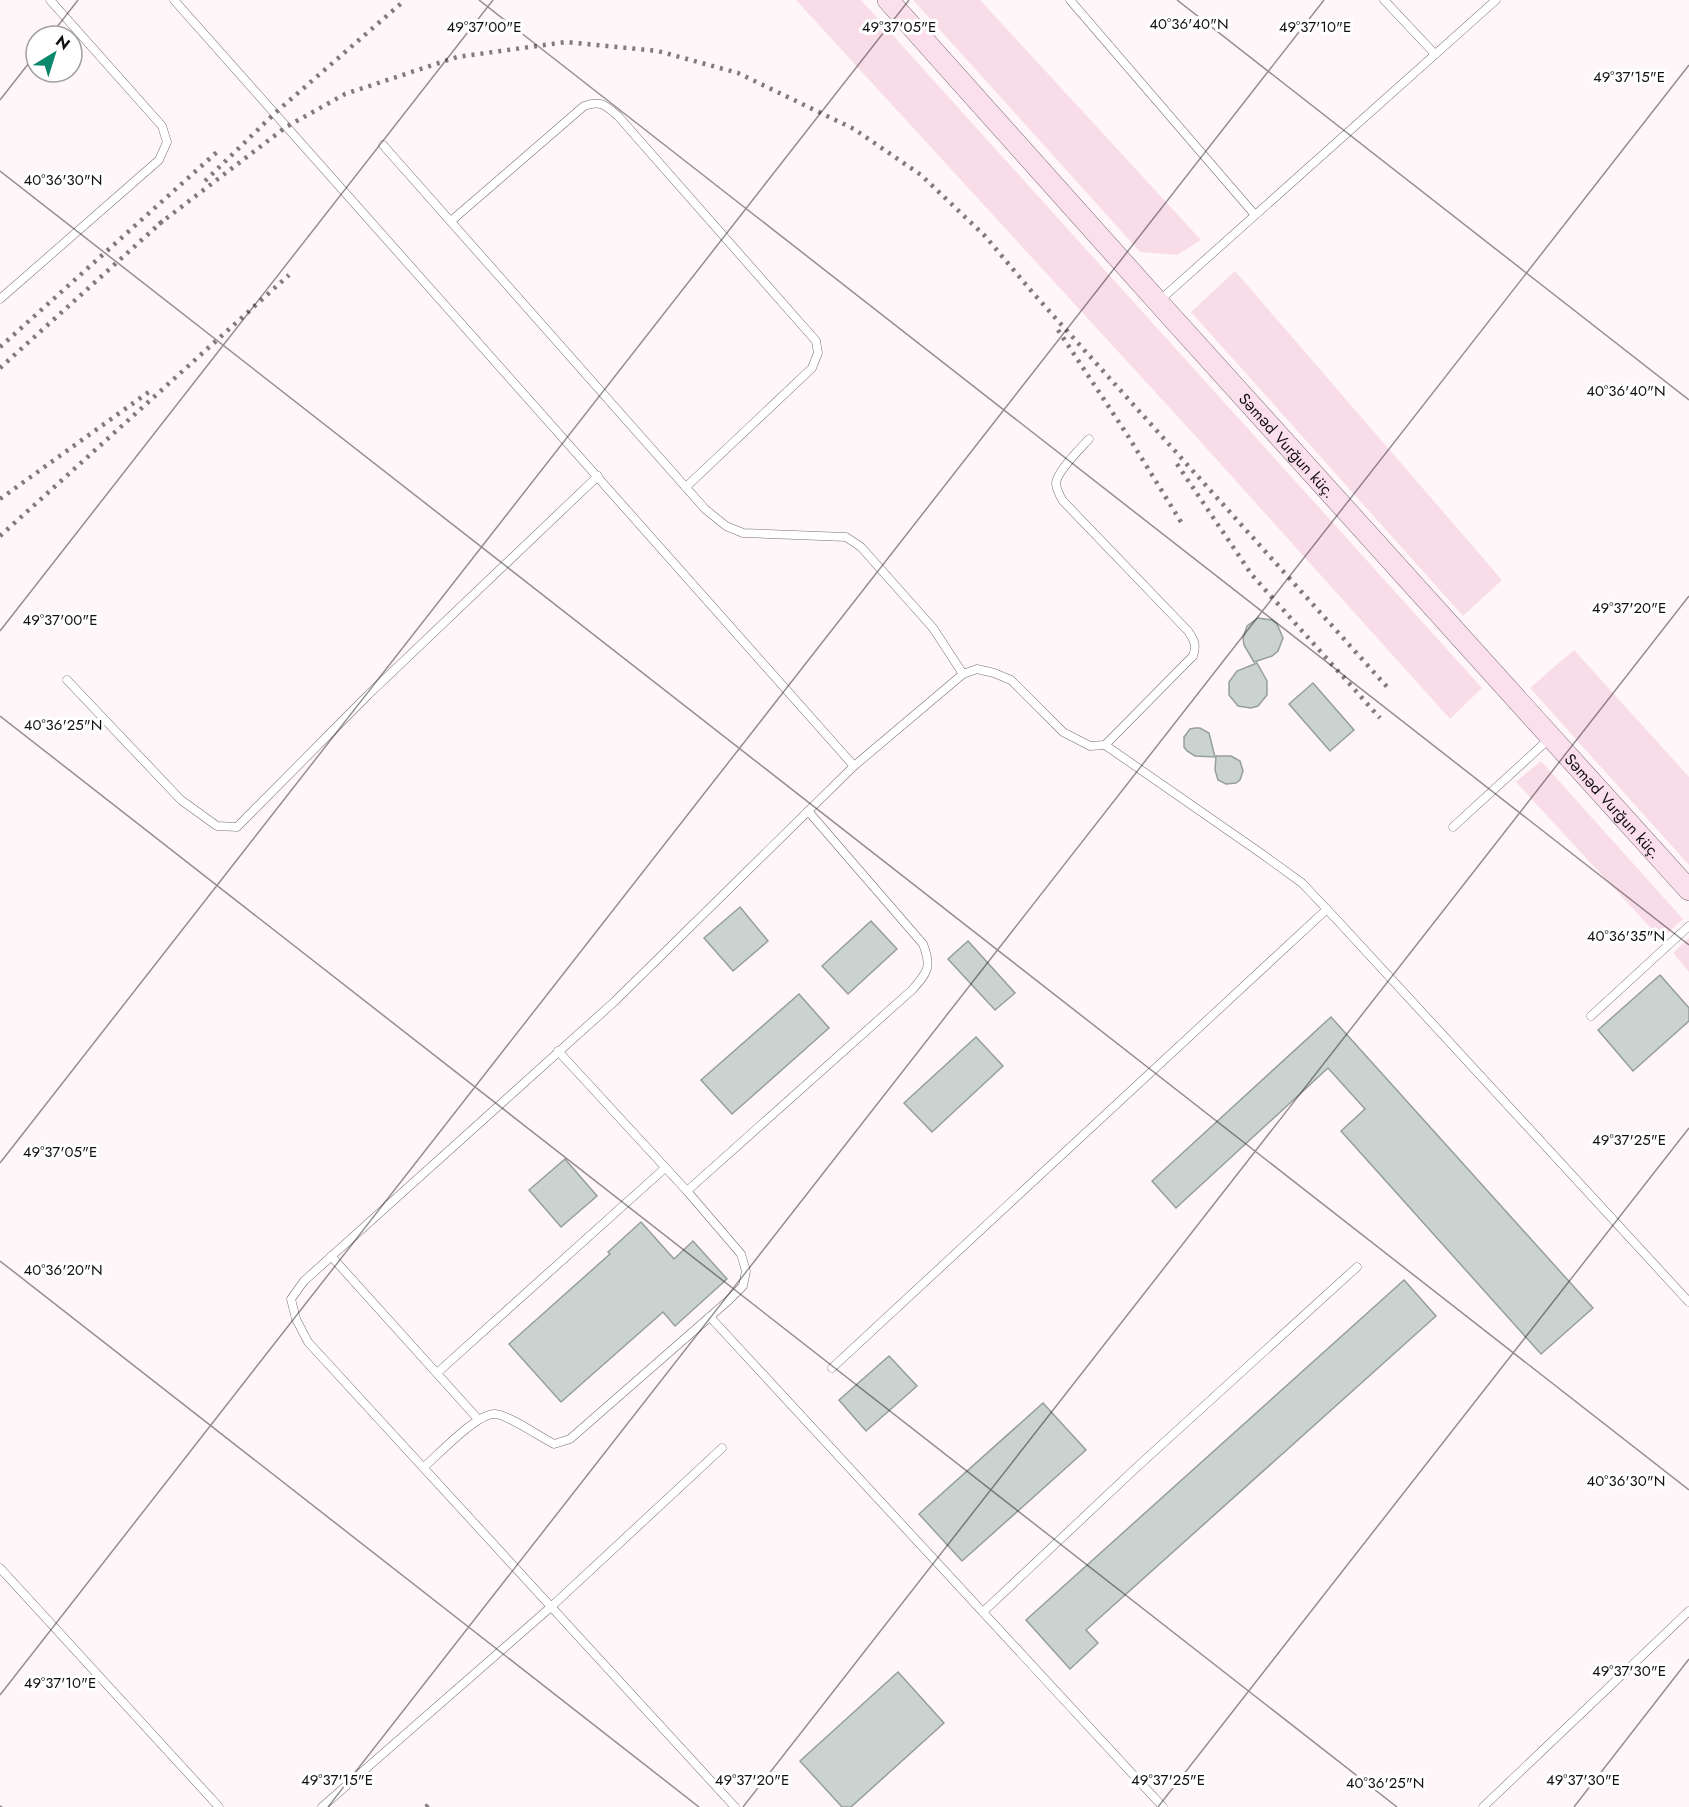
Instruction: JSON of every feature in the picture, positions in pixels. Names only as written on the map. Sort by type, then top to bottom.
[{"type":"main road","name":"Səməd Vurğun küç.","points":[[888,0],[1689,890]]},
{"type":"lane","points":[[0,299],[159,160],[167,142],[162,126],[50,0]]},
{"type":"lane","points":[[174,0],[854,766]]},
{"type":"lane","points":[[1070,0],[1255,215]]},
{"type":"lane","points":[[1384,0],[1435,54]]},
{"type":"lane","points":[[1158,302],[1496,0]]},
{"type":"lane","points":[[451,221],[584,106],[595,102],[606,106],[618,116],[650,152],[816,341],[819,353],[812,368],[686,487]]},
{"type":"lane","points":[[384,145],[705,509],[726,526],[743,533],[846,537],[861,547],[933,628],[963,674]]},
{"type":"lane","points":[[1089,439],[1056,481],[1063,501],[1188,631],[1194,640],[1196,649],[1193,656],[1106,745]]},
{"type":"lane","points":[[67,680],[181,800],[217,826],[237,827],[369,694],[598,476]]},
{"type":"lane","points":[[735,1807],[308,1342],[296,1319],[291,1299],[304,1281],[331,1256],[614,1002],[854,766],[963,674],[977,669],[1011,680],[1063,732],[1090,746],[1106,745],[1302,883],[1689,1302]]},
{"type":"lane","points":[[1453,827],[1551,737]]},
{"type":"lane","points":[[687,1191],[912,990],[925,975],[929,959],[923,944],[808,811]]},
{"type":"lane","points":[[832,1368],[1327,909]]},
{"type":"lane","points":[[1591,1016],[1689,926]]},
{"type":"lane","points":[[424,1467],[478,1419],[494,1414],[554,1444],[570,1439],[743,1286],[746,1271],[741,1254],[687,1191],[558,1051]]},
{"type":"lane","points":[[437,1373],[664,1168]]},
{"type":"lane","points":[[331,1256],[478,1419]]},
{"type":"lane","points":[[983,1612],[1137,1467],[1357,1267]]},
{"type":"lane","points":[[710,1317],[1163,1807]]},
{"type":"lane","points":[[322,1807],[552,1606],[722,1448]]},
{"type":"lane","points":[[0,1568],[219,1807]]},
{"type":"lane","points":[[1482,1807],[1689,1611]]},
{"type":"shaded area","points":[[796,0],[861,0],[1482,688],[1450,719],[1200,441]]},
{"type":"shaded area","points":[[913,0],[980,0],[1201,240],[1177,255],[1140,252]]},
{"type":"shaded area","points":[[1235,271],[1502,580],[1463,616],[1191,312]]},
{"type":"shaded area","points":[[1574,650],[1689,777],[1689,865],[1530,688]]},
{"type":"shaded area","points":[[1541,761],[1683,919],[1661,939],[1516,782]]},
{"type":"shaded area","points":[[1689,938],[1689,972],[1673,953]]},
{"type":"building","points":[[1258,618],[1272,620],[1277,624],[1283,638],[1278,651],[1272,656],[1254,662],[1244,645],[1243,638],[1247,626]]},
{"type":"building","points":[[1257,663],[1267,681],[1267,695],[1258,706],[1251,708],[1238,706],[1229,695],[1229,682],[1237,671]]},
{"type":"building","points":[[1313,683],[1354,730],[1330,751],[1289,704]]},
{"type":"building","points":[[1195,728],[1209,733],[1215,757],[1195,756],[1184,747],[1184,737],[1190,729]]},
{"type":"building","points":[[1216,756],[1231,756],[1240,761],[1243,771],[1240,780],[1226,784],[1218,780],[1215,770]]},
{"type":"building","points":[[740,907],[768,941],[733,971],[704,938]]},
{"type":"building","points":[[871,921],[897,949],[848,994],[822,966]]},
{"type":"building","points":[[968,941],[1015,993],[995,1010],[948,959]]},
{"type":"building","points":[[1660,975],[1689,1008],[1689,1021],[1633,1071],[1598,1030]]},
{"type":"building","points":[[799,994],[829,1028],[732,1114],[701,1080]]},
{"type":"building","points":[[1331,1017],[1593,1308],[1541,1354],[1341,1131],[1365,1109],[1328,1068],[1176,1208],[1152,1181]]},
{"type":"building","points":[[976,1037],[1003,1066],[932,1132],[904,1103]]},
{"type":"building","points":[[565,1159],[597,1196],[561,1227],[529,1190]]},
{"type":"building","points":[[641,1222],[674,1259],[693,1241],[727,1279],[675,1326],[663,1312],[561,1402],[509,1344],[610,1254],[608,1252]]},
{"type":"building","points":[[1404,1280],[1436,1316],[1086,1630],[1098,1643],[1070,1669],[1026,1620]]},
{"type":"building","points":[[889,1356],[917,1386],[866,1431],[839,1400]]},
{"type":"building","points":[[1043,1403],[1086,1450],[962,1561],[919,1514]]},
{"type":"building","points":[[898,1672],[944,1723],[851,1807],[842,1807],[800,1761]]},
{"type":"railway","points":[[205,181],[275,113],[405,0]]},
{"type":"railway","points":[[159,224],[286,127],[345,94],[457,57],[566,42],[658,51],[738,73],[854,129],[921,175],[985,236],[1033,293],[1388,688]]},
{"type":"railway","points":[[0,347],[217,152]]},
{"type":"railway","points":[[0,368],[166,218]]},
{"type":"railway","points":[[0,536],[289,275]]},
{"type":"railway","points":[[1058,330],[1181,522]]},
{"type":"railway","points":[[0,499],[150,391]]},
{"type":"railway","points":[[1177,464],[1252,575],[1380,718]]},
{"type":"railway","points":[[426,1807],[429,1804]]}]
